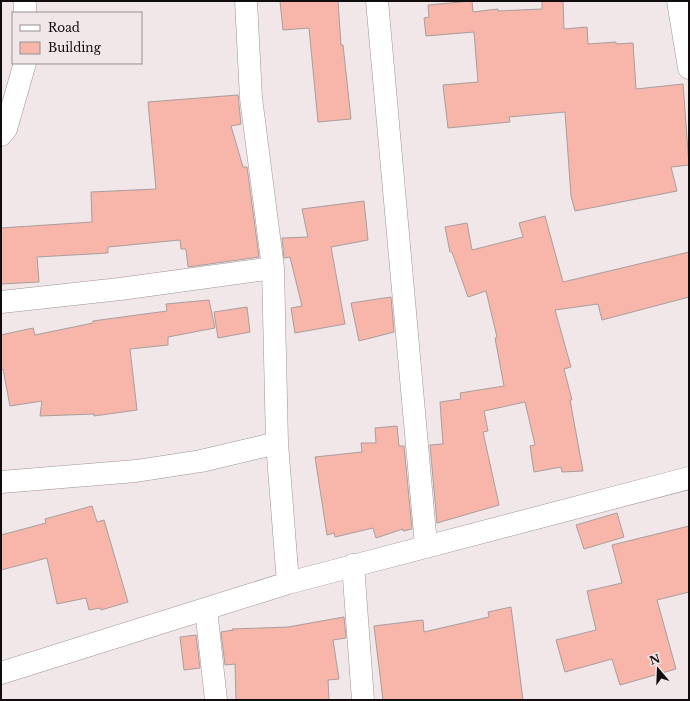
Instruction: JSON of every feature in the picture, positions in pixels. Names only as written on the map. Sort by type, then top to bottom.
[{"type":"street","points":[[25,1],[25,12]]},
{"type":"street","points":[[246,1],[251,98],[273,268],[277,443],[288,583]]},
{"type":"street","points":[[377,1],[426,545]]},
{"type":"street","points":[[678,1],[689,68]]},
{"type":"street","points":[[1,135],[6,129],[25,64]]},
{"type":"street","points":[[1,302],[120,289],[273,268]]},
{"type":"street","points":[[1,482],[136,471],[201,461],[277,443]]},
{"type":"street","points":[[1,673],[288,583],[426,545],[689,478]]},
{"type":"street","points":[[353,565],[363,700]]},
{"type":"street","points":[[206,609],[216,700]]},
{"type":"building","points":[[280,1],[338,1],[341,45],[343,45],[351,119],[318,122],[309,28],[283,30]]},
{"type":"building","points":[[472,1],[473,12],[498,9],[498,11],[542,9],[542,1],[563,1],[564,29],[587,27],[588,44],[616,42],[616,44],[633,43],[636,89],[683,84],[689,165],[671,167],[677,191],[575,211],[571,196],[565,112],[509,117],[510,122],[448,128],[443,85],[478,82],[474,32],[426,36],[424,18],[429,17],[428,5]]},
{"type":"building","points":[[238,95],[241,124],[231,126],[243,167],[247,167],[259,257],[188,267],[186,249],[181,249],[180,240],[108,247],[108,253],[37,257],[39,282],[1,284],[1,228],[92,222],[91,192],[156,189],[148,102]]},
{"type":"building","points":[[364,201],[368,240],[331,247],[345,324],[295,333],[291,308],[302,306],[290,257],[284,258],[282,238],[308,237],[302,209]]},
{"type":"building","points":[[545,216],[563,282],[689,252],[689,297],[602,320],[598,304],[555,310],[571,367],[564,369],[572,400],[570,400],[583,471],[562,472],[561,467],[534,472],[530,446],[535,445],[525,402],[484,411],[488,431],[483,432],[499,505],[437,523],[430,445],[443,444],[440,402],[461,399],[460,393],[504,386],[495,338],[497,337],[486,291],[468,297],[452,252],[450,252],[445,227],[467,223],[472,250],[523,237],[519,223]]},
{"type":"building","points":[[391,297],[394,332],[359,341],[351,303]]},
{"type":"building","points":[[209,300],[215,328],[168,337],[168,345],[130,349],[137,410],[94,416],[94,414],[40,416],[42,401],[10,406],[3,369],[1,370],[1,335],[33,328],[35,335],[93,323],[93,321],[167,311],[166,304]]},
{"type":"building","points":[[247,307],[250,332],[218,338],[214,312]]},
{"type":"building","points":[[397,426],[399,446],[404,446],[412,529],[403,531],[403,529],[376,538],[373,528],[335,537],[334,533],[327,535],[315,457],[362,452],[361,443],[376,443],[375,428]]},
{"type":"building","points":[[92,506],[97,522],[104,520],[128,602],[101,610],[100,608],[89,610],[86,598],[57,604],[47,558],[1,570],[1,535],[46,523],[45,519]]},
{"type":"building","points":[[617,513],[624,537],[584,549],[576,525]]},
{"type":"building","points":[[689,526],[689,592],[657,600],[676,669],[620,685],[612,659],[565,672],[556,640],[596,630],[587,591],[622,583],[612,545]]},
{"type":"building","points":[[511,607],[523,700],[383,700],[374,626],[423,620],[424,632],[489,617],[488,612]]},
{"type":"building","points":[[344,617],[346,638],[333,640],[339,679],[328,680],[329,700],[236,700],[235,664],[225,665],[221,632],[233,630],[232,629],[288,627]]},
{"type":"building","points":[[196,635],[200,668],[184,670],[180,637]]}]
